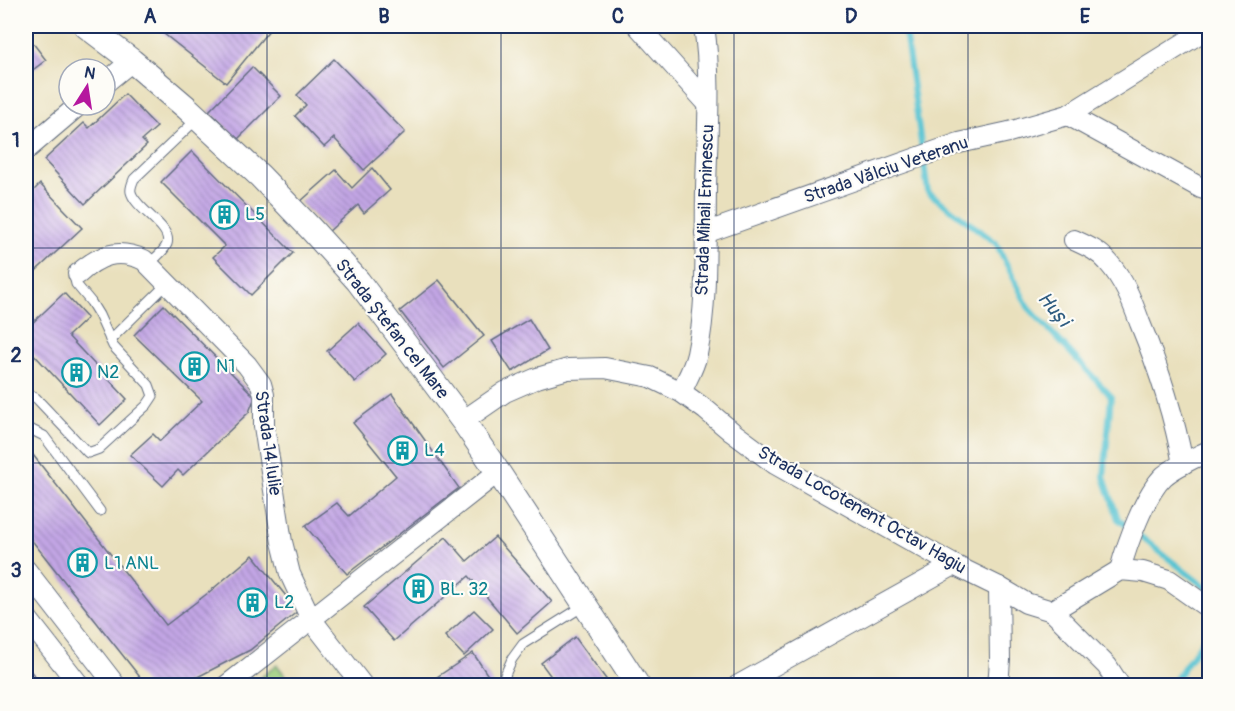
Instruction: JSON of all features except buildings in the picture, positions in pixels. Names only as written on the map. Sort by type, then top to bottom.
[{"type":"street","name":"Strada Ștefan cel Mare","points":[[86,26],[132,61],[260,176],[358,281],[463,421],[638,686]]},
{"type":"street","points":[[638,26],[708,104]]},
{"type":"street","name":"Strada Mihail Eminescu","points":[[681,392],[692,372],[701,332],[708,104],[708,49],[704,26]]},
{"type":"street","name":"Strada Vălciu Veteranu","points":[[705,233],[958,143],[1010,132],[1068,114],[1209,27]]},
{"type":"street","points":[[117,73],[132,61]]},
{"type":"street","points":[[1068,114],[1201,188],[1209,190]]},
{"type":"street","points":[[26,150],[65,117]]},
{"type":"street","points":[[1074,240],[1096,251],[1109,262],[1126,288],[1153,355],[1174,420],[1183,464]]},
{"type":"street","name":"Strada 14 Iulie","points":[[78,274],[101,257],[117,254],[133,255],[144,260],[247,365],[261,384],[264,395],[264,426],[282,542],[290,574],[311,619],[363,686]]},
{"type":"street","name":"Strada Locotenent Octav Hagiu","points":[[463,421],[505,392],[537,378],[568,369],[605,368],[650,377],[681,392],[775,464],[1026,603],[1052,610]]},
{"type":"street","points":[[1120,570],[1126,549],[1153,489],[1165,475],[1209,450]]},
{"type":"street","points":[[226,686],[498,472]]},
{"type":"street","points":[[737,686],[954,565]]},
{"type":"street","points":[[26,570],[116,686]]},
{"type":"street","points":[[1120,686],[1107,666],[1052,610],[1120,570],[1143,572],[1169,580],[1204,604]]},
{"type":"street","points":[[998,686],[999,587]]},
{"type":"street","points":[[26,617],[80,686]]},
{"type":"lane","points":[[148,264],[166,247],[168,241],[166,232],[134,198],[130,190],[134,179],[150,162],[198,118]]},
{"type":"lane","points":[[26,394],[36,398],[88,453],[99,449],[147,405],[153,396],[149,385],[113,346],[99,315],[76,284],[78,274]]},
{"type":"lane","points":[[110,340],[167,284]]},
{"type":"lane","points":[[26,427],[44,436],[100,511]]},
{"type":"lane","points":[[508,686],[505,675],[512,658],[523,644],[585,605]]},
{"type":"green space","points":[[277,665],[293,685],[251,685]]},
{"type":"waterway","name":"Huși","points":[[900,26],[906,38],[928,192],[996,243],[1028,307],[1111,396],[1104,477],[1118,519],[1210,591]]},
{"type":"waterway","name":"Huși","points":[[1171,686],[1210,630]]},
{"type":"place","name":"L5","points":[[224,214]]},
{"type":"place","name":"N1","points":[[195,366]]},
{"type":"place","name":"N2","points":[[76,372]]},
{"type":"place","name":"L4","points":[[403,450]]},
{"type":"place","name":"L1 ANL","points":[[83,563]]},
{"type":"place","name":"BL. 32","points":[[419,589]]},
{"type":"place","name":"L2","points":[[253,602]]}]
